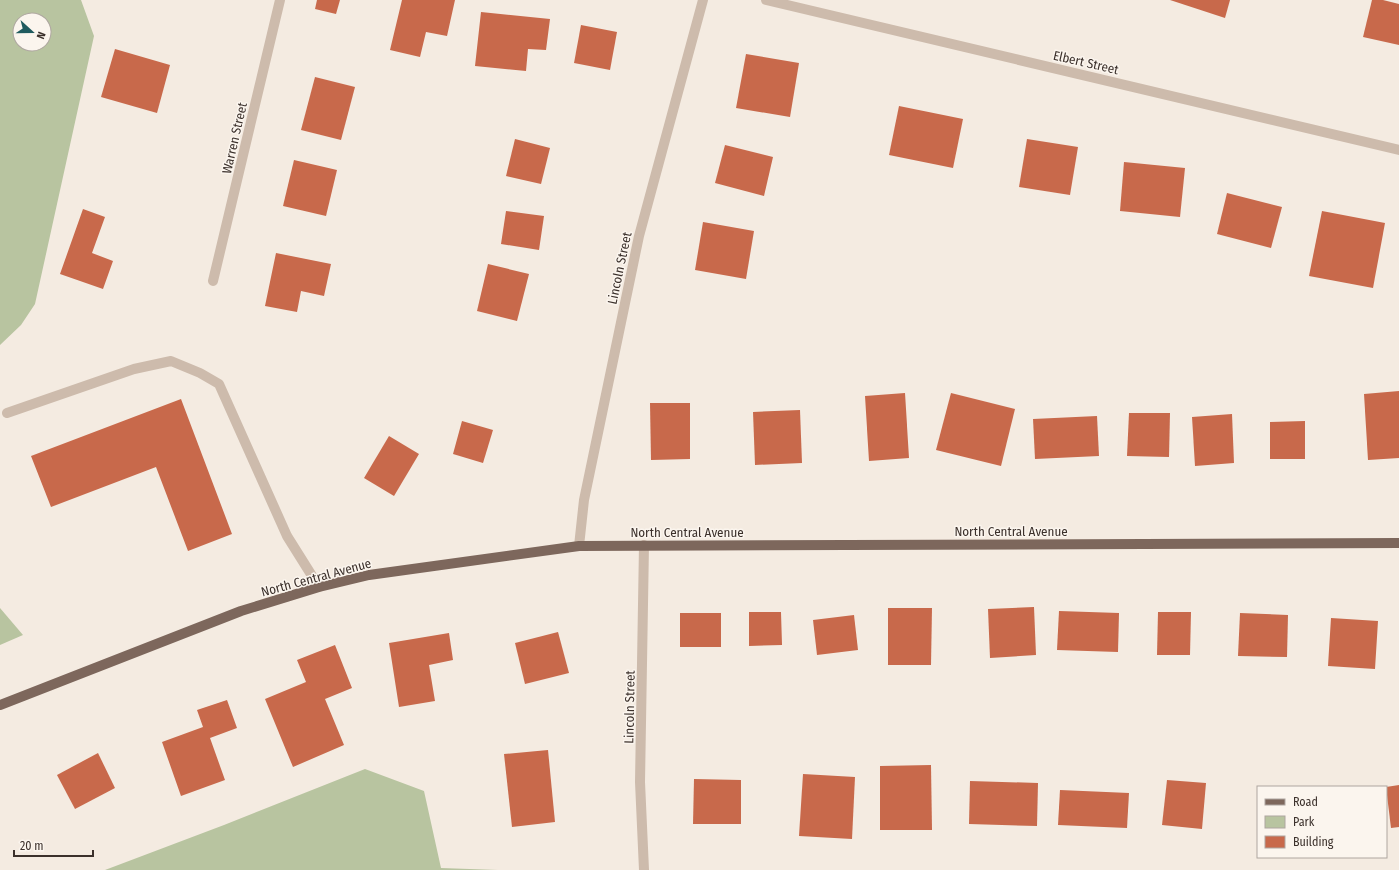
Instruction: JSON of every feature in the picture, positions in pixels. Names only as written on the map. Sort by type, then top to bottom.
[{"type":"main road","name":"North Central Avenue","points":[[0,705],[241,611],[319,587],[369,575],[579,546],[1399,543]]},
{"type":"street","name":"Warren Street","points":[[213,282],[280,0]]},
{"type":"street","name":"Lincoln Street","points":[[579,546],[584,500],[639,236],[703,0]]},
{"type":"street","name":"Elbert Street","points":[[766,0],[1399,150]]},
{"type":"street","points":[[7,413],[134,369],[170,361],[200,373],[219,384],[287,536],[319,587]]},
{"type":"street","name":"Lincoln Street","points":[[644,545],[640,782],[644,870]]},
{"type":"green space","points":[[0,0],[81,0],[94,36],[35,304],[21,325],[0,345]]},
{"type":"green space","points":[[0,608],[23,635],[0,645]]},
{"type":"green space","points":[[365,769],[424,791],[441,868],[498,870],[105,870],[224,825]]},
{"type":"building","points":[[317,0],[340,0],[336,14],[315,9]]},
{"type":"building","points":[[402,0],[455,0],[447,36],[426,32],[420,57],[390,50]]},
{"type":"building","points":[[1170,0],[1230,0],[1225,18]]},
{"type":"building","points":[[1372,0],[1383,0],[1399,4],[1399,45],[1363,37]]},
{"type":"building","points":[[481,12],[550,19],[546,50],[528,49],[526,71],[475,66]]},
{"type":"building","points":[[581,25],[617,32],[610,70],[574,63]]},
{"type":"building","points":[[115,49],[170,65],[157,113],[101,97]]},
{"type":"building","points":[[746,54],[799,63],[790,117],[736,108]]},
{"type":"building","points":[[315,77],[355,87],[341,140],[301,130]]},
{"type":"building","points":[[899,106],[963,119],[953,168],[889,155]]},
{"type":"building","points":[[515,139],[550,148],[541,184],[506,176]]},
{"type":"building","points":[[1027,139],[1078,147],[1070,195],[1019,187]]},
{"type":"building","points":[[725,145],[773,157],[764,196],[715,183]]},
{"type":"building","points":[[294,160],[337,170],[326,216],[283,206]]},
{"type":"building","points":[[1124,162],[1185,168],[1180,217],[1120,211]]},
{"type":"building","points":[[1227,193],[1282,207],[1271,248],[1217,234]]},
{"type":"building","points":[[83,209],[105,217],[92,253],[113,261],[103,289],[60,274]]},
{"type":"building","points":[[506,211],[544,216],[539,250],[501,244]]},
{"type":"building","points":[[1322,211],[1385,223],[1373,288],[1309,276]]},
{"type":"building","points":[[703,222],[754,231],[746,279],[695,270]]},
{"type":"building","points":[[276,253],[331,264],[324,296],[301,291],[297,312],[265,306]]},
{"type":"building","points":[[488,264],[529,274],[517,321],[477,311]]},
{"type":"building","points":[[1399,391],[1399,458],[1368,460],[1364,394]]},
{"type":"building","points":[[905,393],[909,458],[869,461],[865,396]]},
{"type":"building","points":[[951,393],[1015,409],[1001,466],[936,450]]},
{"type":"building","points":[[181,399],[232,534],[188,551],[156,467],[51,507],[31,456]]},
{"type":"building","points":[[650,403],[690,403],[690,459],[651,460]]},
{"type":"building","points":[[800,410],[802,463],[755,465],[753,412]]},
{"type":"building","points":[[1129,413],[1170,413],[1169,457],[1127,456]]},
{"type":"building","points":[[1232,414],[1234,463],[1195,466],[1192,417]]},
{"type":"building","points":[[1097,416],[1099,456],[1035,459],[1033,419]]},
{"type":"building","points":[[462,421],[493,430],[483,463],[453,454]]},
{"type":"building","points":[[1305,421],[1305,459],[1270,459],[1270,422]]},
{"type":"building","points":[[389,436],[419,454],[394,496],[364,478]]},
{"type":"building","points":[[1034,607],[1036,655],[990,658],[988,609]]},
{"type":"building","points":[[888,608],[932,608],[931,665],[888,665]]},
{"type":"building","points":[[1059,611],[1119,613],[1118,652],[1057,650]]},
{"type":"building","points":[[749,612],[781,612],[782,645],[749,646]]},
{"type":"building","points":[[1158,612],[1191,612],[1190,655],[1157,655]]},
{"type":"building","points":[[680,613],[721,613],[721,647],[680,647]]},
{"type":"building","points":[[1240,613],[1288,615],[1287,657],[1238,656]]},
{"type":"building","points":[[854,615],[858,650],[817,655],[813,620]]},
{"type":"building","points":[[1331,618],[1378,621],[1375,669],[1328,666]]},
{"type":"building","points":[[558,632],[569,673],[525,684],[515,643]]},
{"type":"building","points":[[449,633],[453,660],[429,665],[435,701],[399,707],[389,643]]},
{"type":"building","points":[[335,645],[352,688],[325,699],[344,745],[293,767],[265,699],[306,682],[297,660]]},
{"type":"building","points":[[227,700],[237,728],[210,738],[225,780],[181,796],[162,742],[203,727],[197,710]]},
{"type":"building","points":[[548,750],[555,822],[512,827],[504,754]]},
{"type":"building","points":[[98,753],[115,788],[75,809],[57,775]]},
{"type":"building","points":[[931,765],[932,830],[880,830],[880,766]]},
{"type":"building","points":[[803,774],[855,777],[852,839],[799,836]]},
{"type":"building","points":[[694,779],[741,780],[741,824],[693,824]]},
{"type":"building","points":[[1167,780],[1206,783],[1202,829],[1162,825]]},
{"type":"building","points":[[970,781],[1038,783],[1037,826],[969,824]]},
{"type":"building","points":[[1399,785],[1399,827],[1391,828],[1387,787]]},
{"type":"building","points":[[1060,790],[1129,793],[1127,828],[1058,825]]}]
